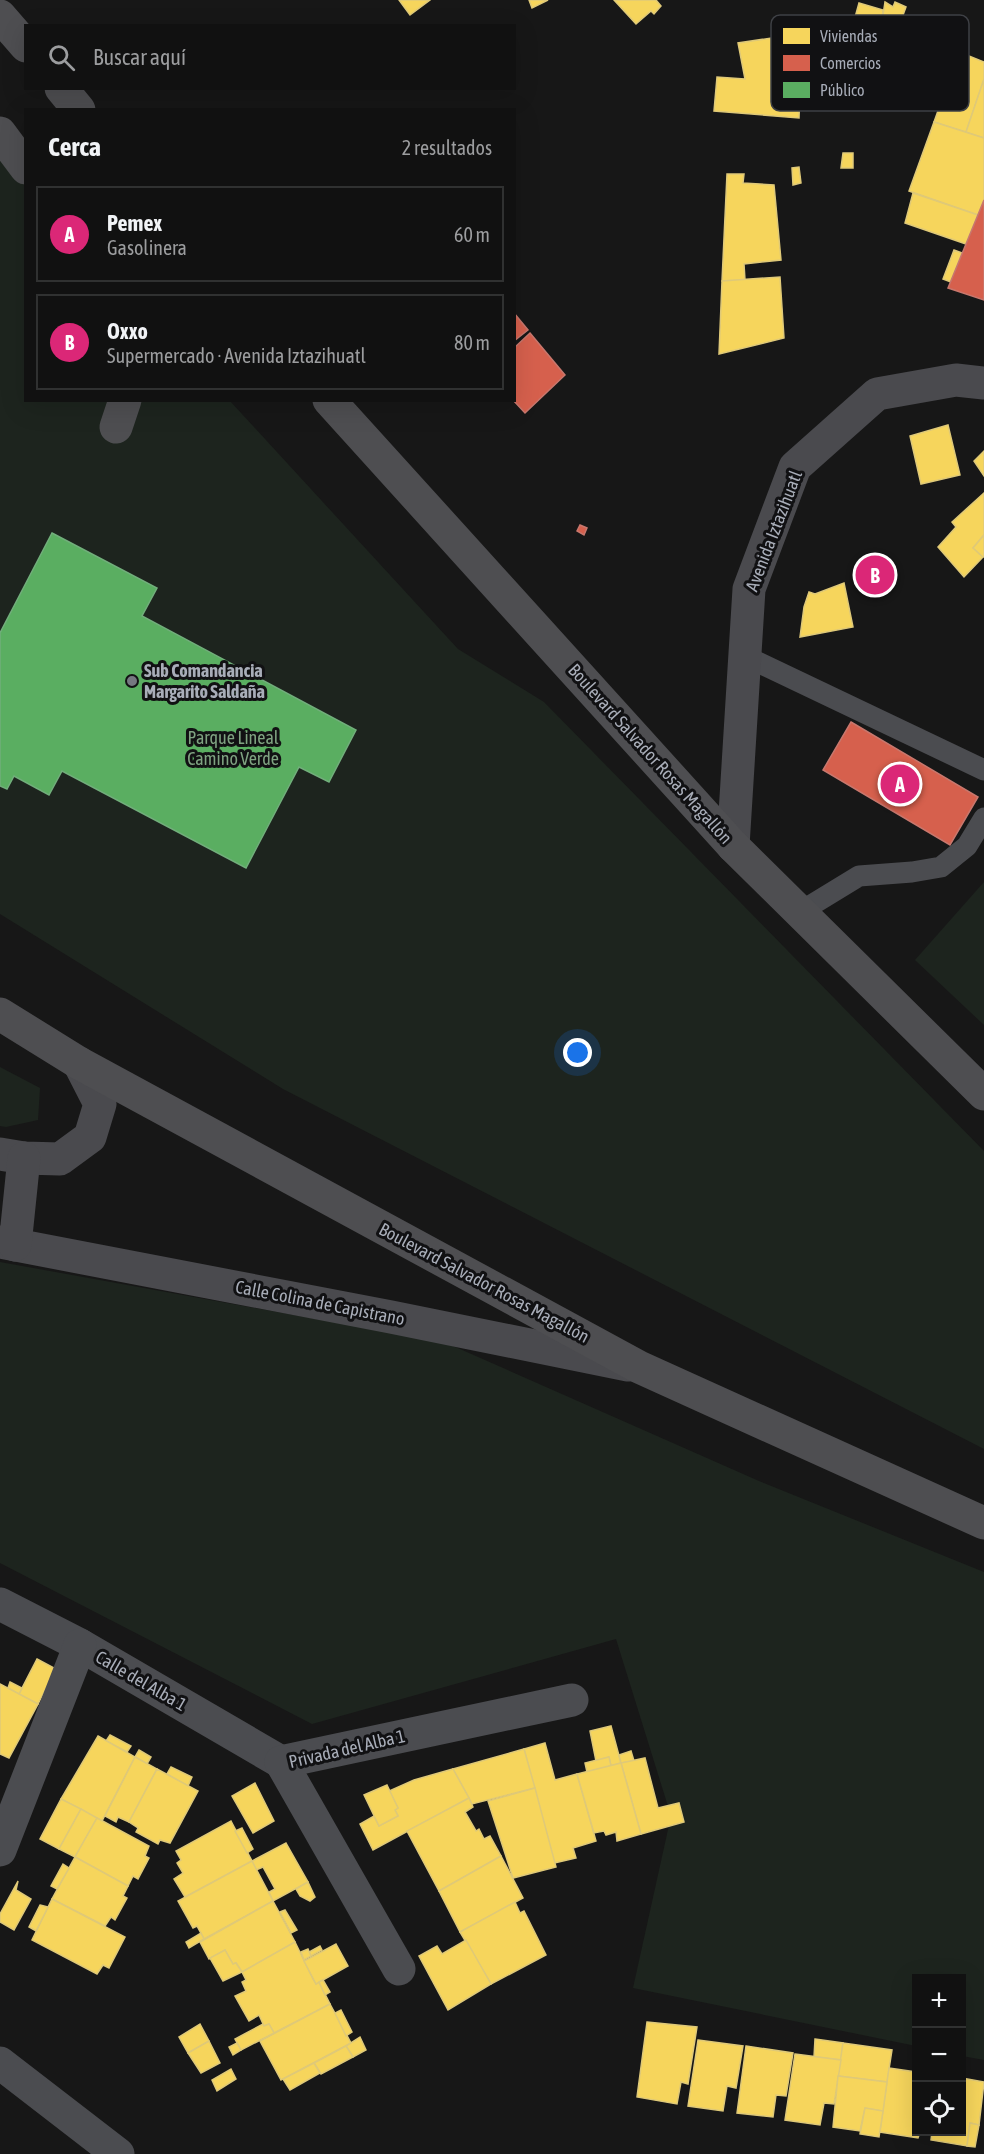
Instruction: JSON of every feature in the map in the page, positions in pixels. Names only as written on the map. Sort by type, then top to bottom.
[{"type":"highway","points":[[0,16],[24,44]]},
{"type":"highway","points":[[63,90],[77,108]]},
{"type":"highway","points":[[0,133],[24,165]]},
{"type":"highway","name":"Boulevard Salvador Rosas Magallón","points":[[331,402],[733,846],[984,1094]]},
{"type":"highway","name":"Boulevard Salvador Rosas Magallón","points":[[0,1014],[79,1063],[639,1367],[984,1523]]},
{"type":"main road","name":"Avenida Iztazihuatl","points":[[733,846],[749,589],[795,467],[877,394],[956,380],[984,383]]},
{"type":"main road","points":[[8,1244],[12,1156],[60,1159],[90,1137],[100,1104],[79,1063]]},
{"type":"main road","name":"Calle Colina de Capistrano","points":[[8,1244],[639,1367]]},
{"type":"street","name":"Calle del Alba 1","points":[[0,1604],[80,1645],[281,1762]]},
{"type":"street","points":[[0,1850],[80,1645]]},
{"type":"street","name":"Privada del Alba 1","points":[[399,1969],[281,1762],[572,1700]]},
{"type":"street","points":[[0,2063],[118,2154]]},
{"type":"lane","points":[[745,656],[984,770]]},
{"type":"lane","points":[[800,912],[859,876],[912,872],[941,867],[967,846],[984,818]]},
{"type":"green space","name":"Parque Lineal Camino Verde","points":[[0,124],[24,155],[24,402],[231,402],[458,649],[544,702],[984,1151],[984,1449],[283,1089],[0,914]]},
{"type":"green space","points":[[984,882],[984,1025],[915,960]]},
{"type":"green space","points":[[0,1067],[40,1088],[38,1120],[6,1127],[0,1126]]},
{"type":"green space","points":[[0,1262],[444,1342],[759,1481],[984,1572],[984,2060],[966,2057],[966,1974],[912,1974],[912,2045],[633,1988],[671,1816],[616,1639],[312,1724],[0,1563]]},
{"type":"building: Viviendas","points":[[399,0],[430,0],[410,15]]},
{"type":"building: Viviendas","points":[[529,0],[548,0],[532,8]]},
{"type":"building: Viviendas","points":[[614,0],[656,0],[661,6],[654,14],[651,11],[636,24]]},
{"type":"building: Viviendas","points":[[885,2],[893,7],[895,2],[906,7],[903,15],[883,15]]},
{"type":"building: Viviendas","points":[[859,3],[883,10],[882,15],[856,15]]},
{"type":"building: Viviendas","points":[[771,38],[771,111],[799,111],[799,118],[714,111],[717,77],[745,79],[738,43]]},
{"type":"building: Viviendas","points":[[969,56],[984,62],[984,79],[966,132],[934,122],[938,111],[969,111]]},
{"type":"building: Viviendas","points":[[984,79],[984,138],[966,132]]},
{"type":"building: Viviendas","points":[[934,122],[984,138],[984,200],[978,215],[909,191]]},
{"type":"building: Viviendas","points":[[843,153],[853,153],[853,168],[841,168]]},
{"type":"building: Viviendas","points":[[799,167],[801,183],[793,185],[792,168]]},
{"type":"building: Viviendas","points":[[727,174],[744,174],[743,183],[774,185],[781,260],[744,264],[745,280],[722,281]]},
{"type":"building: Viviendas","points":[[913,193],[978,215],[966,244],[905,223]]},
{"type":"building: Viviendas","points":[[954,250],[962,253],[951,282],[943,279]]},
{"type":"building: Viviendas","points":[[780,277],[784,338],[719,354],[722,281]]},
{"type":"building: Viviendas","points":[[948,425],[960,475],[921,484],[910,436]]},
{"type":"building: Viviendas","points":[[984,451],[984,476],[974,461]]},
{"type":"building: Viviendas","points":[[984,493],[984,535],[973,548],[983,557],[964,577],[938,547],[956,527],[952,522]]},
{"type":"building: Viviendas","points":[[984,535],[984,556],[983,557],[973,548]]},
{"type":"building: Viviendas","points":[[844,583],[853,627],[800,637],[804,607],[809,592],[815,594]]},
{"type":"building: Viviendas","points":[[37,1659],[56,1669],[38,1704],[19,1694]]},
{"type":"building: Viviendas","points":[[10,1682],[22,1688],[19,1694],[8,1688]]},
{"type":"building: Viviendas","points":[[0,1684],[38,1704],[9,1758],[0,1754]]},
{"type":"building: Viviendas","points":[[611,1726],[621,1763],[611,1766],[609,1757],[596,1761],[590,1731]]},
{"type":"building: Viviendas","points":[[110,1735],[131,1746],[127,1752],[106,1741]]},
{"type":"building: Viviendas","points":[[98,1736],[135,1757],[102,1821],[61,1799]]},
{"type":"building: Viviendas","points":[[545,1743],[555,1780],[577,1774],[596,1841],[573,1848],[576,1858],[554,1863],[524,1749]]},
{"type":"building: Viviendas","points":[[524,1749],[535,1788],[472,1804],[453,1769]]},
{"type":"building: Viviendas","points":[[139,1750],[151,1757],[147,1764],[135,1757]]},
{"type":"building: Viviendas","points":[[631,1751],[634,1761],[621,1763],[619,1755]]},
{"type":"building: Viviendas","points":[[135,1757],[157,1769],[129,1822],[118,1817],[116,1822],[105,1816]]},
{"type":"building: Viviendas","points":[[609,1757],[611,1766],[587,1772],[585,1763]]},
{"type":"building: Viviendas","points":[[645,1758],[658,1808],[679,1803],[684,1822],[641,1834],[621,1763]]},
{"type":"building: Viviendas","points":[[621,1763],[641,1834],[617,1841],[616,1832],[606,1835],[604,1831],[594,1833],[577,1774]]},
{"type":"building: Viviendas","points":[[171,1767],[192,1777],[188,1786],[167,1774]]},
{"type":"building: Viviendas","points":[[157,1769],[198,1791],[170,1843],[160,1840],[158,1844],[136,1832],[138,1828],[129,1822]]},
{"type":"building: Viviendas","points":[[453,1769],[469,1798],[373,1850],[360,1824],[374,1816],[379,1826],[398,1816],[395,1810],[398,1808],[389,1791],[414,1780]]},
{"type":"building: Viviendas","points":[[255,1783],[274,1821],[253,1833],[232,1796]]},
{"type":"building: Viviendas","points":[[387,1785],[398,1808],[395,1810],[398,1816],[379,1826],[364,1795]]},
{"type":"building: Viviendas","points":[[535,1788],[556,1867],[513,1878],[488,1801]]},
{"type":"building: Viviendas","points":[[469,1798],[473,1807],[465,1812],[476,1831],[479,1829],[484,1839],[490,1836],[501,1856],[439,1891],[407,1831]]},
{"type":"building: Viviendas","points":[[61,1799],[81,1809],[59,1849],[40,1839]]},
{"type":"building: Viviendas","points":[[81,1809],[97,1818],[75,1857],[59,1849]]},
{"type":"building: Viviendas","points":[[97,1818],[149,1846],[145,1856],[149,1858],[138,1879],[133,1876],[128,1886],[75,1857]]},
{"type":"building: Viviendas","points":[[231,1821],[252,1861],[185,1897],[174,1879],[183,1873],[177,1863],[181,1860],[176,1851]]},
{"type":"building: Viviendas","points":[[242,1828],[253,1849],[247,1853],[235,1831]]},
{"type":"building: Viviendas","points":[[286,1843],[308,1882],[273,1901],[269,1892],[275,1889],[263,1867],[256,1870],[252,1861]]},
{"type":"building: Viviendas","points":[[501,1856],[523,1898],[460,1932],[439,1891]]},
{"type":"building: Viviendas","points":[[75,1857],[128,1886],[123,1896],[127,1898],[115,1920],[111,1917],[105,1926],[52,1899]]},
{"type":"building: Viviendas","points":[[252,1861],[273,1901],[204,1939],[197,1926],[193,1928],[178,1901]]},
{"type":"building: Viviendas","points":[[63,1864],[69,1868],[57,1889],[51,1886]]},
{"type":"building: Viviendas","points":[[18,1881],[16,1890],[31,1899],[14,1930],[0,1922],[0,1914]]},
{"type":"building: Viviendas","points":[[308,1882],[315,1897],[310,1901],[300,1896],[296,1889]]},
{"type":"building: Viviendas","points":[[52,1899],[125,1937],[109,1968],[103,1965],[97,1974],[32,1940]]},
{"type":"building: Viviendas","points":[[273,1901],[295,1942],[242,1972],[236,1963],[233,1964],[225,1950],[209,1959],[200,1942]]},
{"type":"building: Viviendas","points":[[515,1902],[520,1913],[524,1911],[546,1955],[491,1984],[460,1932]]},
{"type":"building: Viviendas","points":[[40,1905],[48,1907],[36,1931],[29,1927]]},
{"type":"building: Viviendas","points":[[285,1910],[297,1930],[291,1933],[280,1912]]},
{"type":"building: Viviendas","points":[[201,1933],[204,1939],[189,1948],[186,1942]]},
{"type":"building: Viviendas","points":[[466,1940],[491,1984],[448,2010],[419,1956],[437,1946],[442,1954]]},
{"type":"building: Viviendas","points":[[295,1942],[313,1979],[316,1984],[319,1982],[330,2004],[274,2033],[269,2024],[264,2026],[259,2015],[249,2021],[235,1996],[246,1991],[242,1982],[246,1980],[242,1972]]},
{"type":"building: Viviendas","points":[[336,1944],[348,1966],[316,1984],[304,1961]]},
{"type":"building: Viviendas","points":[[320,1946],[322,1950],[311,1956],[309,1952]]},
{"type":"building: Viviendas","points":[[308,1949],[311,1956],[304,1960],[301,1952]]},
{"type":"building: Viviendas","points":[[225,1950],[233,1964],[236,1963],[242,1972],[223,1981],[210,1958]]},
{"type":"building: Viviendas","points":[[323,1980],[330,1992],[325,1995],[319,1982]]},
{"type":"building: Viviendas","points":[[330,2004],[351,2043],[281,2080],[260,2041]]},
{"type":"building: Viviendas","points":[[341,2010],[352,2032],[346,2036],[335,2013]]},
{"type":"building: Viviendas","points":[[647,2022],[697,2027],[688,2084],[681,2082],[677,2104],[637,2097]]},
{"type":"building: Viviendas","points":[[200,2024],[209,2041],[188,2053],[179,2037]]},
{"type":"building: Viviendas","points":[[263,2024],[264,2026],[269,2024],[274,2033],[241,2050],[235,2039]]},
{"type":"building: Viviendas","points":[[360,2037],[366,2050],[353,2057],[346,2046]]},
{"type":"building: Viviendas","points":[[815,2039],[843,2043],[841,2060],[814,2057]]},
{"type":"building: Viviendas","points":[[698,2040],[743,2046],[736,2088],[727,2086],[723,2111],[688,2106]]},
{"type":"building: Viviendas","points":[[209,2041],[220,2063],[201,2073],[188,2053]]},
{"type":"building: Viviendas","points":[[237,2043],[241,2050],[233,2055],[229,2047]]},
{"type":"building: Viviendas","points":[[843,2043],[892,2050],[887,2082],[838,2076]]},
{"type":"building: Viviendas","points":[[346,2046],[353,2057],[321,2074],[314,2063]]},
{"type":"building: Viviendas","points":[[746,2046],[793,2053],[786,2096],[776,2095],[773,2117],[737,2113]]},
{"type":"building: Viviendas","points":[[795,2054],[841,2060],[834,2104],[824,2103],[820,2125],[785,2120]]},
{"type":"building: Viviendas","points":[[314,2063],[320,2073],[290,2090],[283,2079]]},
{"type":"building: Viviendas","points":[[889,2068],[912,2071],[912,2136],[919,2136],[918,2138],[880,2132]]},
{"type":"building: Viviendas","points":[[231,2069],[236,2079],[217,2091],[212,2080]]},
{"type":"building: Viviendas","points":[[838,2076],[887,2082],[883,2111],[865,2108],[860,2131],[833,2127]]},
{"type":"building: Viviendas","points":[[966,2079],[984,2082],[979,2125],[970,2123],[967,2146],[931,2140],[932,2136],[966,2136]]},
{"type":"building: Viviendas","points":[[865,2108],[883,2111],[879,2137],[860,2134]]},
{"type":"building: Viviendas","points":[[970,2123],[979,2125],[975,2147],[967,2146]]},
{"type":"building: Comercios","points":[[984,200],[984,300],[948,288]]},
{"type":"building: Comercios","points":[[516,315],[528,330],[516,339]]},
{"type":"building: Comercios","points":[[530,333],[565,375],[525,413],[515,402],[516,346]]},
{"type":"building: Comercios","points":[[580,525],[587,528],[584,535],[577,531]]},
{"type":"building: Comercios","points":[[851,722],[978,797],[950,845],[823,770]]},
{"type":"building: Público","name":"Sub Comandancia Margarito Saldaña","points":[[52,533],[157,588],[142,616],[356,730],[329,782],[299,767],[246,868],[62,771],[49,795],[14,776],[7,789],[0,786],[0,633]]},
{"type":"place","name":"Oxxo","points":[[875,575]]},
{"type":"place","name":"Sub Comandancia Margarito Saldaña","points":[[132,681]]},
{"type":"place","name":"Pemex","points":[[900,784]]}]
